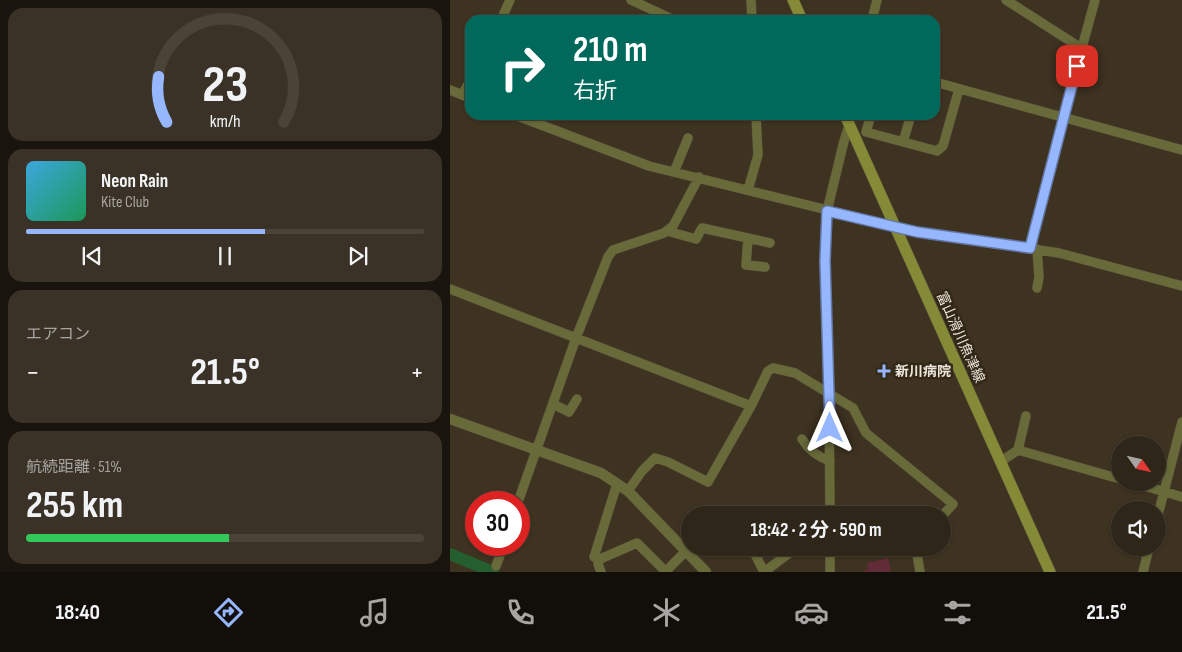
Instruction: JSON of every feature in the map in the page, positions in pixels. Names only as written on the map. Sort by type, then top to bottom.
[{"type":"main road","points":[[793,0],[800,15]]},
{"type":"main road","name":"富山滑川魚津線","points":[[848,120],[893,226],[942,330],[1050,572]]},
{"type":"street","points":[[503,15],[510,0]]},
{"type":"street","points":[[631,0],[663,15]]},
{"type":"street","points":[[752,0],[752,15]]},
{"type":"street","points":[[873,15],[876,0]]},
{"type":"street","points":[[1006,0],[1081,48]]},
{"type":"street","points":[[1037,288],[1039,277],[1033,249],[1063,117],[1095,0]]},
{"type":"street","points":[[940,83],[1182,150]]},
{"type":"street","points":[[870,120],[866,132],[937,151],[943,146],[959,89]]},
{"type":"street","points":[[450,90],[465,96]]},
{"type":"street","points":[[529,120],[649,166],[917,232],[1033,249],[1103,264],[1182,286]]},
{"type":"street","points":[[748,190],[758,156],[756,120]]},
{"type":"street","points":[[830,506],[830,395],[825,261],[827,211],[844,141],[847,120]]},
{"type":"street","points":[[903,142],[910,120]]},
{"type":"street","points":[[674,172],[688,138]]},
{"type":"street","points":[[522,491],[576,338],[608,257],[613,250],[664,233],[672,226],[699,177]]},
{"type":"street","points":[[666,231],[696,239],[702,228],[770,243]]},
{"type":"street","points":[[748,238],[746,265],[765,267]]},
{"type":"street","points":[[450,289],[751,406]]},
{"type":"street","points":[[628,491],[655,458],[668,462],[708,482],[751,406],[768,371],[774,368],[795,373],[853,408],[866,432],[953,504],[951,506]]},
{"type":"street","points":[[553,404],[569,412],[578,399]]},
{"type":"street","points":[[1000,462],[1018,450],[1026,416]]},
{"type":"street","points":[[450,419],[601,473],[628,491],[681,546]]},
{"type":"street","points":[[1161,501],[1182,422]]},
{"type":"street","points":[[802,439],[806,446],[830,461]]},
{"type":"street","points":[[1018,450],[1111,476]]},
{"type":"street","points":[[594,557],[617,484]]},
{"type":"street","points":[[1160,491],[1182,497]]},
{"type":"street","points":[[601,572],[598,564],[600,559],[637,543],[666,572],[681,556]]},
{"type":"street","points":[[496,566],[500,556]]},
{"type":"street","points":[[691,556],[706,572]]},
{"type":"street","points":[[757,556],[764,572],[785,556]]},
{"type":"street","points":[[830,556],[830,572]]},
{"type":"street","points":[[917,556],[920,572]]},
{"type":"street","points":[[1143,572],[1147,556]]},
{"type":"shaded area","points":[[888,558],[891,572],[861,572],[868,569],[867,563]]},
{"type":"waterway","points":[[450,554],[493,572]]},
{"type":"place","name":"新川病院","points":[[884,371]]},
{"type":"route","points":[[830,428],[825,261],[827,211],[917,232],[1030,248],[1077,66]]}]
